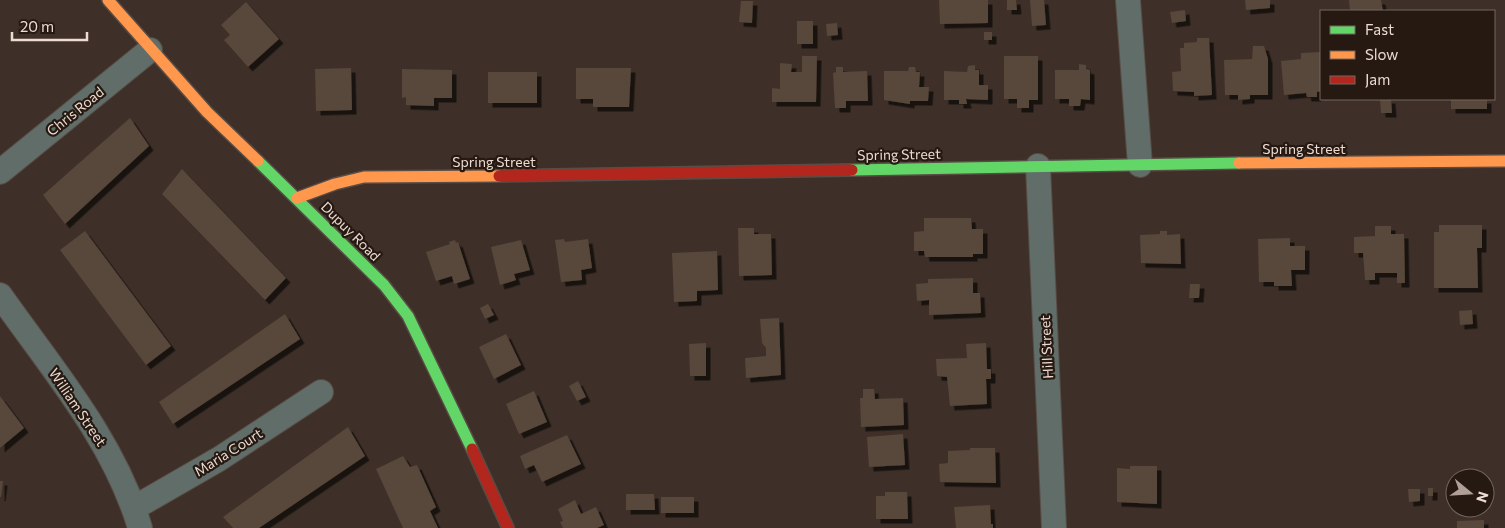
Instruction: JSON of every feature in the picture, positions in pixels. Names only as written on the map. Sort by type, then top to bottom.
[{"type":"street","name":"Dupuy Road","points":[[108,0],[150,50],[207,112],[384,285],[408,316],[433,364],[508,528]]},
{"type":"street","points":[[1128,0],[1140,165]]},
{"type":"street","name":"Chris Road","points":[[0,172],[150,50]]},
{"type":"street","name":"Spring Street","points":[[297,198],[326,185],[355,178],[374,176],[534,176],[1038,166],[1505,161]]},
{"type":"street","name":"Hill Street","points":[[1038,166],[1054,528]]},
{"type":"street","name":"William Street","points":[[0,295],[101,437],[118,468],[137,518]]},
{"type":"street","name":"Maria Court","points":[[137,518],[219,459],[321,392]]},
{"type":"building","points":[[939,0],[988,0],[988,23],[940,24]]},
{"type":"building","points":[[1007,0],[1016,0],[1017,10],[1007,10]]},
{"type":"building","points":[[1030,0],[1044,0],[1046,25],[1032,26]]},
{"type":"building","points":[[1245,0],[1270,0],[1270,8],[1246,10]]},
{"type":"building","points":[[1349,0],[1381,0],[1383,10],[1350,10]]},
{"type":"building","points":[[741,1],[753,1],[752,23],[739,22]]},
{"type":"building","points":[[246,2],[279,39],[248,67],[224,40],[230,35],[221,25]]},
{"type":"building","points":[[1185,10],[1186,21],[1172,23],[1170,12]]},
{"type":"building","points":[[797,21],[813,21],[813,44],[797,44]]},
{"type":"building","points":[[837,23],[838,35],[827,36],[826,24]]},
{"type":"building","points":[[984,32],[992,32],[992,40],[984,40]]},
{"type":"building","points":[[1197,38],[1209,38],[1212,95],[1194,96],[1194,92],[1173,91],[1172,72],[1181,71],[1180,48],[1184,48],[1184,43],[1197,42]]},
{"type":"building","points":[[1253,46],[1264,46],[1268,59],[1268,95],[1250,95],[1250,99],[1238,100],[1238,95],[1225,95],[1224,60],[1252,59]]},
{"type":"building","points":[[1320,52],[1320,91],[1317,92],[1317,97],[1307,97],[1306,93],[1284,95],[1281,61],[1301,59],[1301,53]]},
{"type":"building","points":[[802,56],[817,56],[816,102],[772,102],[772,88],[780,89],[780,63],[792,64],[791,72],[802,72]]},
{"type":"building","points":[[1004,56],[1038,56],[1038,100],[1029,100],[1029,108],[1017,108],[1017,99],[1004,99]]},
{"type":"building","points":[[1079,64],[1086,65],[1086,69],[1090,70],[1090,100],[1081,99],[1080,106],[1069,106],[1069,99],[1055,99],[1055,70],[1079,70]]},
{"type":"building","points":[[975,65],[975,70],[979,70],[979,85],[988,85],[988,100],[966,99],[967,104],[959,104],[959,100],[944,100],[944,71],[967,72],[968,66]]},
{"type":"building","points":[[836,67],[843,67],[843,72],[867,71],[868,101],[846,101],[846,108],[835,108],[833,73],[836,72]]},
{"type":"building","points":[[909,67],[915,67],[916,72],[920,72],[919,87],[929,87],[928,101],[910,101],[910,104],[884,100],[884,71],[908,71]]},
{"type":"building","points":[[351,68],[352,110],[316,111],[315,69]]},
{"type":"building","points":[[576,68],[631,68],[629,107],[593,107],[593,99],[576,99]]},
{"type":"building","points":[[402,69],[452,70],[452,98],[434,98],[434,106],[406,105],[406,97],[402,98]]},
{"type":"building","points":[[488,72],[537,72],[537,103],[488,103]]},
{"type":"building","points":[[1380,100],[1391,100],[1392,113],[1381,113]]},
{"type":"building","points":[[1451,100],[1487,100],[1487,109],[1451,109]]},
{"type":"building","points":[[130,118],[149,146],[65,224],[43,195]]},
{"type":"building","points":[[182,169],[286,278],[265,300],[162,194]]},
{"type":"building","points":[[924,218],[971,218],[972,229],[983,229],[983,254],[973,254],[973,257],[925,257],[924,251],[914,251],[914,232],[924,231]]},
{"type":"building","points":[[1439,225],[1482,225],[1482,248],[1477,248],[1478,288],[1434,288],[1434,232],[1439,232]]},
{"type":"building","points":[[1375,226],[1391,226],[1391,234],[1404,234],[1405,283],[1397,283],[1397,273],[1375,273],[1375,280],[1365,280],[1363,253],[1354,253],[1354,237],[1375,236]]},
{"type":"building","points":[[738,228],[754,228],[754,234],[771,234],[772,275],[739,276]]},
{"type":"building","points":[[85,231],[171,346],[146,365],[60,250]]},
{"type":"building","points":[[1160,231],[1167,231],[1167,235],[1180,234],[1181,264],[1141,263],[1140,235],[1160,234]]},
{"type":"building","points":[[1290,238],[1290,246],[1305,246],[1305,270],[1291,270],[1292,286],[1274,286],[1274,282],[1259,282],[1258,239]]},
{"type":"building","points":[[564,239],[565,242],[588,239],[592,268],[581,270],[582,280],[561,282],[555,240]]},
{"type":"building","points":[[455,240],[456,243],[458,242],[470,279],[454,284],[452,276],[436,281],[426,252],[450,244],[449,242]]},
{"type":"building","points":[[521,240],[530,270],[514,274],[516,280],[500,285],[491,247]]},
{"type":"building","points":[[717,251],[718,290],[697,291],[697,301],[674,302],[672,253]]},
{"type":"building","points":[[973,278],[973,293],[980,293],[981,313],[929,315],[929,300],[917,301],[916,284],[928,283],[928,279]]},
{"type":"building","points":[[1190,284],[1200,284],[1199,298],[1189,298]]},
{"type":"building","points":[[488,304],[494,315],[485,319],[480,308]]},
{"type":"building","points":[[1472,310],[1473,324],[1460,325],[1459,311]]},
{"type":"building","points":[[285,314],[300,339],[173,424],[159,402]]},
{"type":"building","points":[[779,318],[781,375],[746,378],[745,358],[766,356],[766,348],[762,343],[760,319]]},
{"type":"building","points":[[506,334],[521,365],[494,379],[479,347]]},
{"type":"building","points":[[706,343],[706,376],[690,376],[689,344]]},
{"type":"building","points":[[986,343],[987,369],[991,369],[991,379],[986,379],[987,404],[950,406],[947,377],[937,376],[936,359],[967,358],[966,344]]},
{"type":"building","points":[[578,381],[586,397],[577,401],[569,386]]},
{"type":"building","points":[[863,389],[874,389],[875,399],[903,398],[904,425],[861,427],[860,398],[863,398]]},
{"type":"building","points":[[534,391],[547,422],[519,434],[506,404]]},
{"type":"building","points":[[0,396],[24,428],[0,448]]},
{"type":"building","points":[[348,427],[365,456],[259,528],[233,528],[223,517]]},
{"type":"building","points":[[903,434],[905,465],[869,467],[867,437]]},
{"type":"building","points":[[567,435],[581,464],[542,482],[534,465],[525,469],[520,456]]},
{"type":"building","points":[[970,448],[995,448],[996,483],[940,482],[939,464],[948,463],[948,451],[970,450]]},
{"type":"building","points":[[403,456],[410,467],[417,465],[436,507],[430,511],[438,528],[403,528],[376,469]]},
{"type":"building","points":[[1130,466],[1157,466],[1157,504],[1117,502],[1117,468],[1130,469]]},
{"type":"building","points":[[0,481],[3,481],[1,497],[0,497]]},
{"type":"building","points":[[1428,488],[1433,488],[1433,496],[1428,496]]},
{"type":"building","points":[[1408,489],[1420,489],[1420,501],[1409,502]]},
{"type":"building","points":[[885,492],[907,492],[908,519],[876,519],[876,496],[885,496]]},
{"type":"building","points":[[626,494],[654,494],[655,510],[626,510]]},
{"type":"building","points":[[661,497],[694,497],[694,513],[661,513]]},
{"type":"building","points":[[575,500],[581,514],[596,507],[604,525],[597,528],[563,528],[560,522],[563,521],[558,509]]},
{"type":"building","points":[[990,505],[993,528],[956,528],[954,507]]},
{"type":"building","points":[[1484,520],[1484,528],[1457,528],[1457,521]]},
{"type":"traffic: fast","points":[[258,161],[384,285],[408,316],[472,449]]},
{"type":"traffic: fast","points":[[852,170],[1239,163]]},
{"type":"traffic: slow","points":[[108,0],[207,112],[258,161]]},
{"type":"traffic: slow","points":[[1239,163],[1505,161]]},
{"type":"traffic: slow","points":[[297,198],[335,184],[364,177],[499,176]]},
{"type":"traffic: jam","points":[[499,176],[852,170]]},
{"type":"traffic: jam","points":[[472,449],[508,528]]}]
